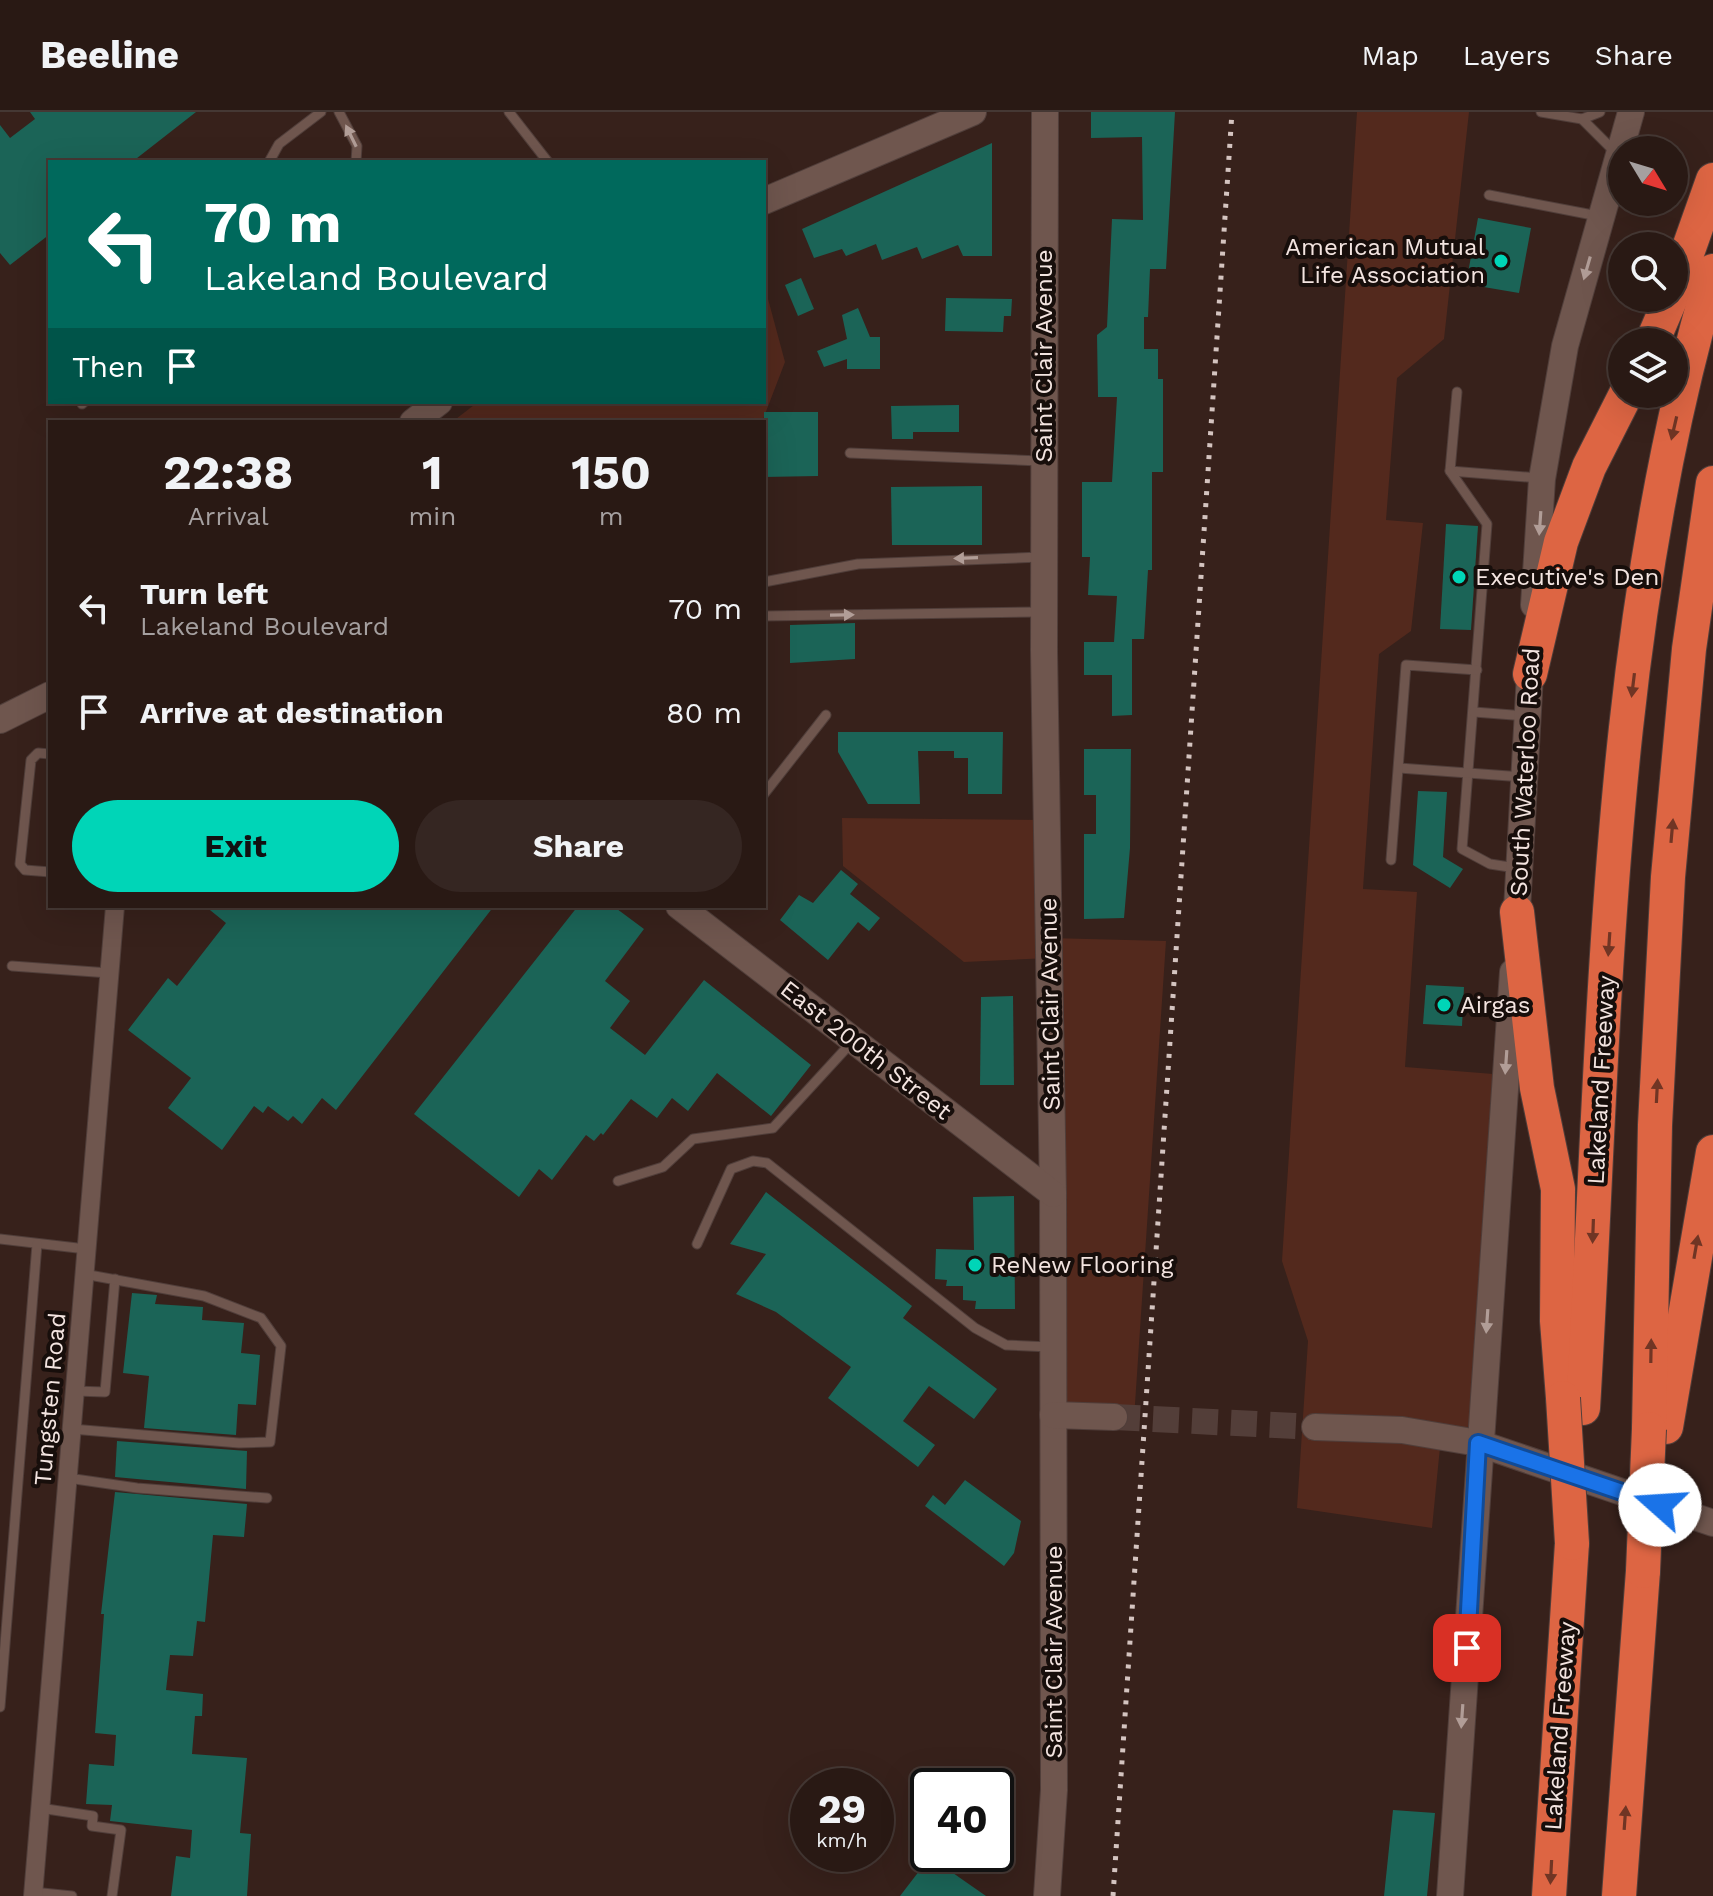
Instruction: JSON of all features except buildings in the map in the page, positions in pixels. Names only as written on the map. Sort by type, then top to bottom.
[{"type":"highway","points":[[1688,251],[1713,180]]},
{"type":"highway","name":"Lakeland Freeway","points":[[1549,1896],[1572,1543],[1573,1403],[1621,792],[1640,624],[1667,458],[1713,271]]},
{"type":"highway","points":[[1530,674],[1561,542],[1589,467],[1619,408]]},
{"type":"highway","points":[[1657,1432],[1655,1125],[1668,877],[1689,649],[1713,483]]},
{"type":"highway","points":[[1517,912],[1537,1088],[1558,1189],[1557,1321],[1573,1403]]},
{"type":"highway","points":[[1619,1896],[1643,1571],[1657,1432],[1713,1152]]},
{"type":"street","points":[[766,200],[973,112]]},
{"type":"street","name":"Saint Clair Avenue","points":[[1045,112],[1044,613],[1053,1194],[1054,1790],[1047,1896]]},
{"type":"street","name":"South Waterloo Road","points":[[1450,1896],[1478,1443],[1520,868],[1542,479],[1565,346],[1608,195]]},
{"type":"street","points":[[416,420],[436,404]]},
{"type":"street","points":[[0,720],[48,696]]},
{"type":"street","name":"Tungsten Road","points":[[33,1894],[115,908]]},
{"type":"street","name":"East 200th Street","points":[[682,908],[1053,1194]]},
{"type":"street","points":[[1053,1415],[1114,1417]]},
{"type":"street","points":[[1315,1427],[1402,1430],[1478,1443],[1713,1523]]},
{"type":"lane","points":[[270,160],[279,144],[321,112]]},
{"type":"lane","points":[[339,112],[357,146],[356,160]]},
{"type":"lane","points":[[509,112],[546,160]]},
{"type":"lane","points":[[1541,112],[1582,119],[1600,112]]},
{"type":"lane","points":[[1582,119],[1608,145]]},
{"type":"lane","points":[[1489,195],[1602,216]]},
{"type":"lane","points":[[1457,392],[1450,471],[1487,524],[1462,849],[1490,864],[1520,868]]},
{"type":"lane","points":[[850,453],[1044,461]]},
{"type":"lane","points":[[1450,471],[1542,479]]},
{"type":"lane","points":[[766,582],[858,564],[1044,557]]},
{"type":"lane","points":[[766,616],[1044,613]]},
{"type":"lane","points":[[1391,860],[1406,665],[1477,670]]},
{"type":"lane","points":[[1474,712],[1528,716]]},
{"type":"lane","points":[[766,791],[826,715]]},
{"type":"lane","points":[[48,754],[38,753],[31,760],[20,864],[25,870],[48,872]]},
{"type":"lane","points":[[1399,768],[1525,777]]},
{"type":"lane","points":[[12,966],[109,973]]},
{"type":"lane","points":[[618,1181],[663,1167],[693,1139],[773,1128],[853,1040]]},
{"type":"lane","points":[[697,1244],[731,1169],[753,1161],[767,1163],[975,1328],[1006,1345],[1053,1347]]},
{"type":"lane","points":[[0,1239],[86,1249]]},
{"type":"lane","points":[[0,1707],[37,1244]]},
{"type":"lane","points":[[72,1429],[239,1443],[270,1442],[281,1346],[261,1318],[204,1296],[84,1274]]},
{"type":"lane","points":[[75,1391],[105,1392],[115,1279]]},
{"type":"lane","points":[[68,1478],[137,1488],[267,1498]]},
{"type":"lane","points":[[40,1808],[93,1816],[92,1826],[121,1830],[112,1896]]},
{"type":"lane","points":[[33,1894],[72,1896]]},
{"type":"shaded area","points":[[1357,112],[1469,112],[1444,339],[1397,378],[1386,520],[1423,523],[1411,631],[1379,654],[1363,889],[1417,892],[1405,1067],[1506,1075],[1478,1443],[1441,1437],[1432,1528],[1297,1508],[1308,1341],[1282,1261]]},
{"type":"shaded area","points":[[766,291],[785,362],[763,420],[455,420],[475,404],[766,404]]},
{"type":"shaded area","points":[[842,818],[1047,820],[1049,938],[1166,941],[1134,1419],[1053,1415],[1049,958],[964,962],[843,866]]},
{"type":"tunnel","points":[[1114,1417],[1315,1427]]},
{"type":"railway","points":[[1113,1896],[1232,112]]},
{"type":"place","name":"American Mutual Life Association","points":[[1501,261]]},
{"type":"place","name":"Executive's Den","points":[[1459,577]]},
{"type":"place","name":"Airgas","points":[[1444,1005]]},
{"type":"place","name":"ReNew Flooring","points":[[975,1265]]},
{"type":"route","points":[[1467,1648],[1478,1443],[1660,1505]]}]
